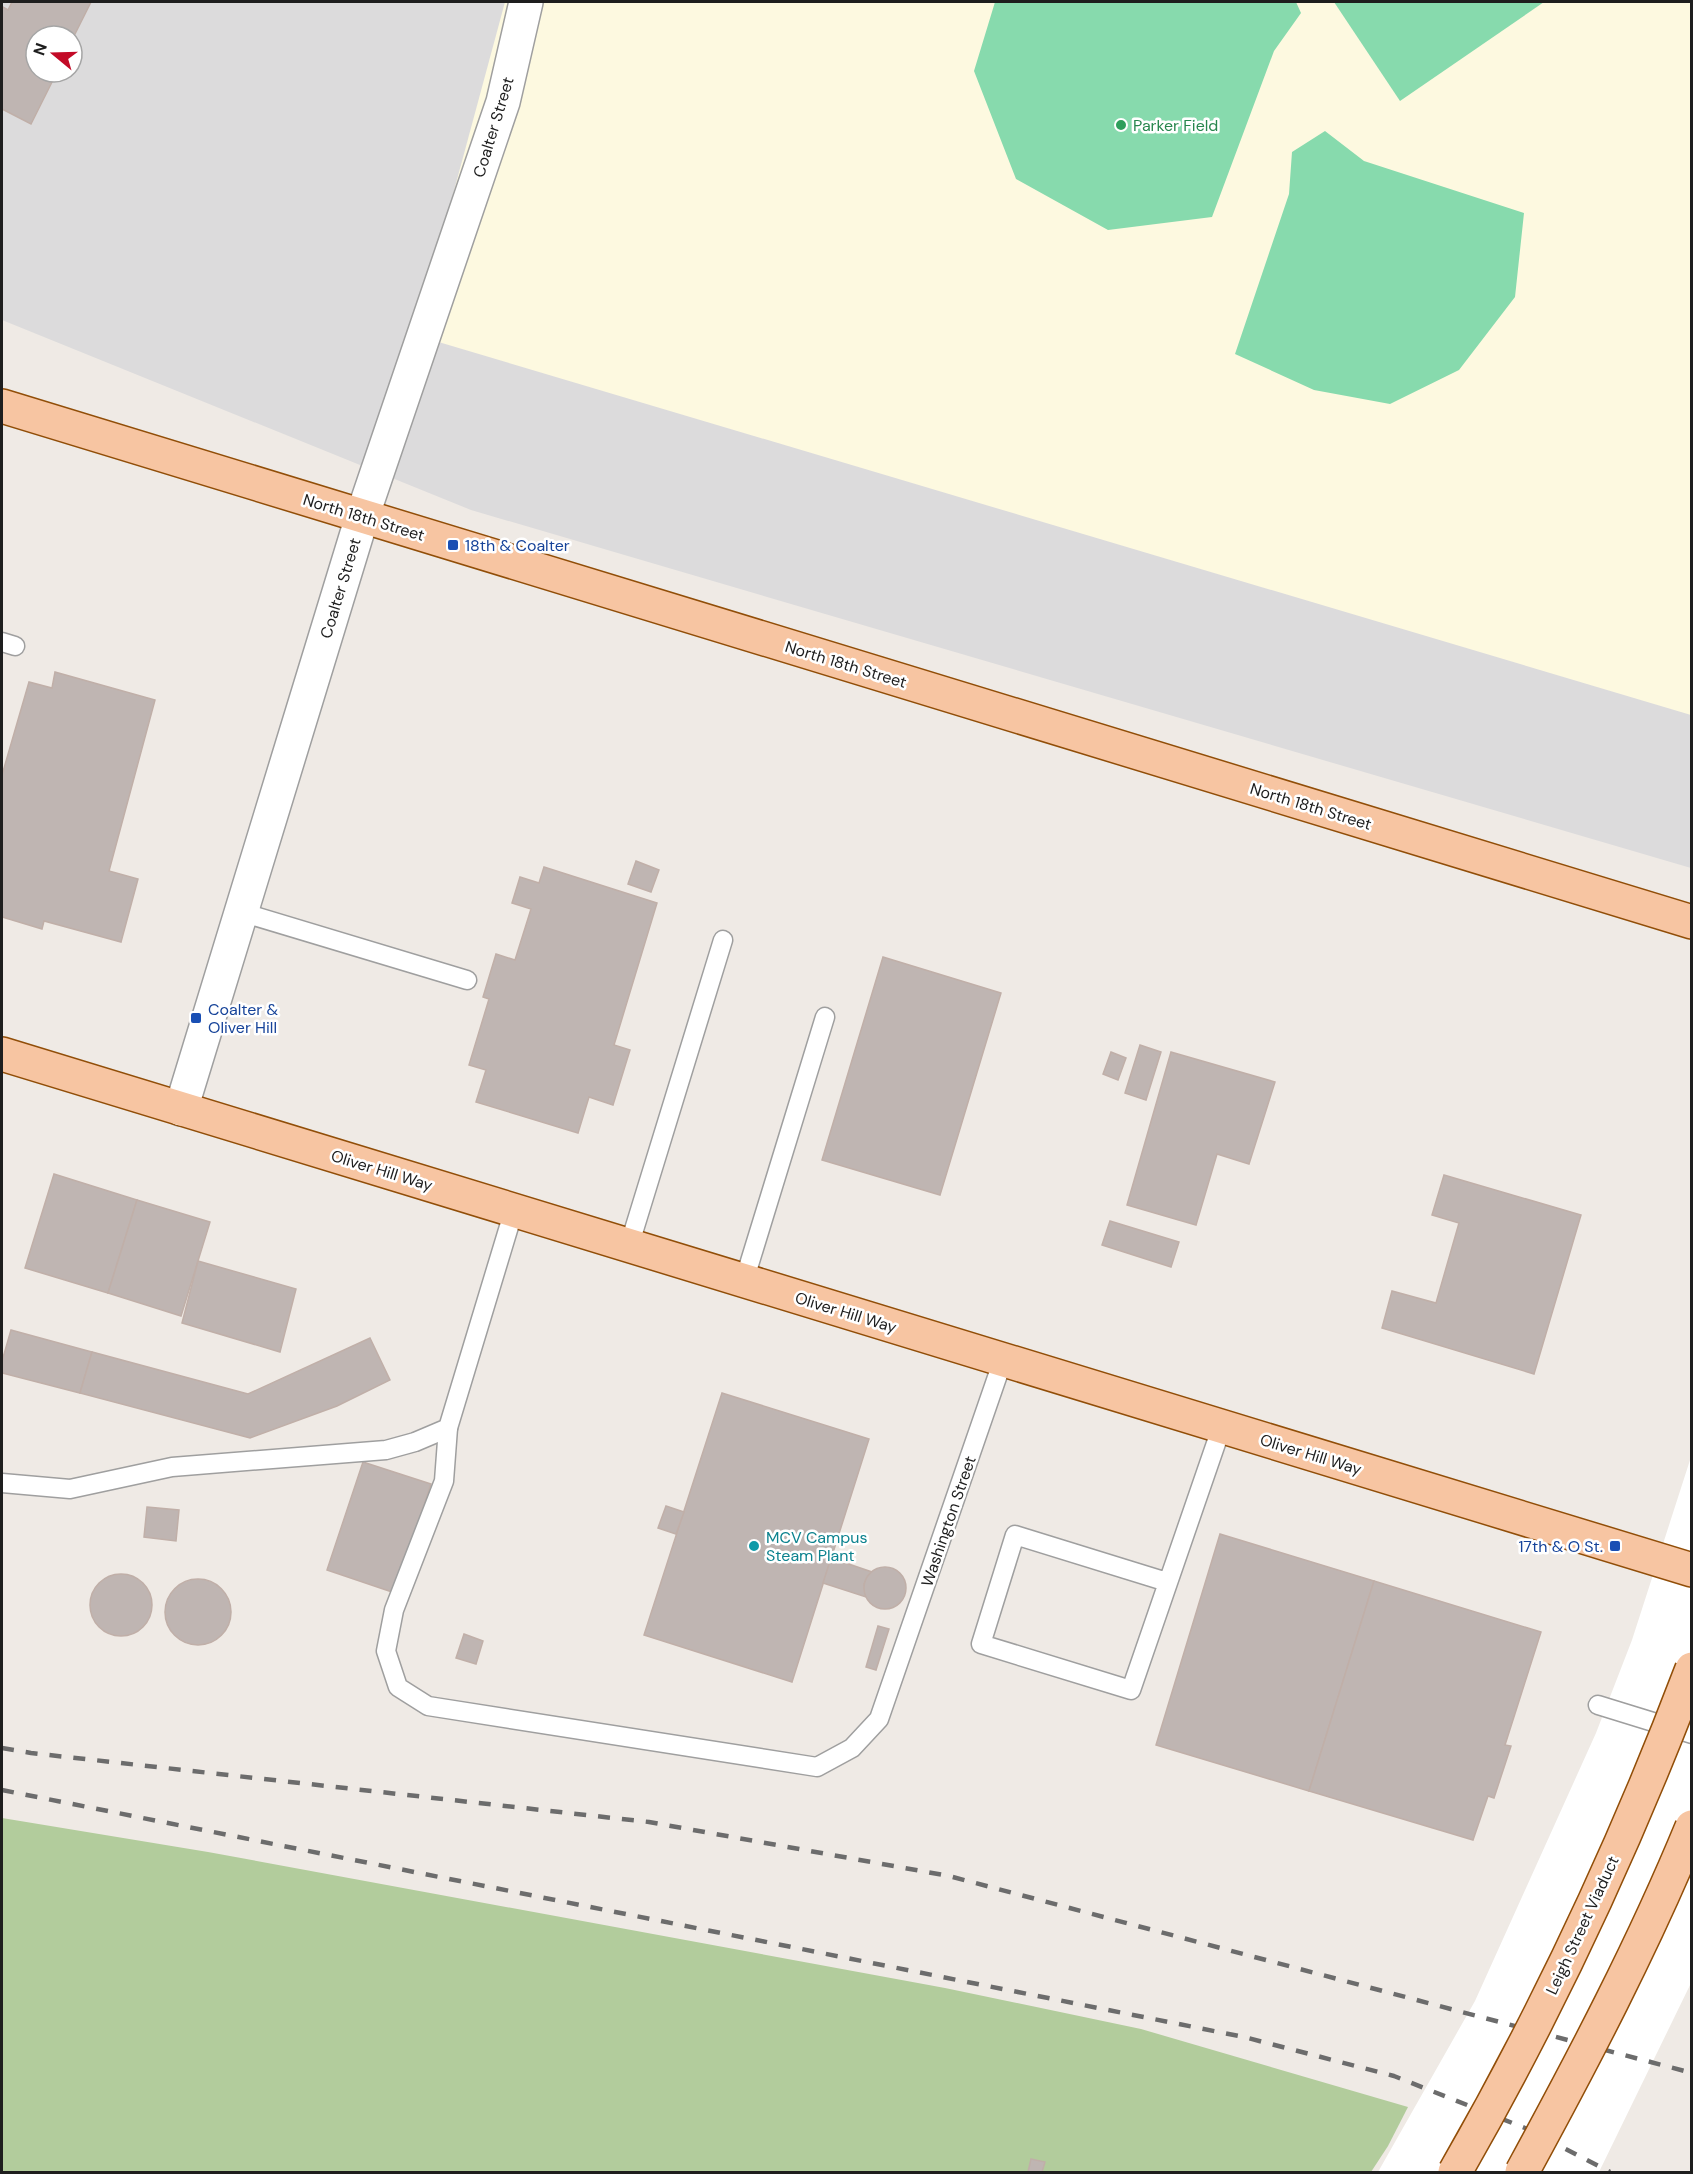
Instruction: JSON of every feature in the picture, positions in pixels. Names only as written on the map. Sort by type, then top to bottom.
[{"type":"main road","name":"North 18th Street","points":[[2,406],[1692,922]]},
{"type":"main road","name":"Oliver Hill Way","points":[[2,1054],[1692,1570]]},
{"type":"main road","name":"Leigh Street Viaduct","points":[[1455,2172],[1486,2118],[1548,1997],[1602,1885],[1660,1753],[1692,1669]]},
{"type":"main road","points":[[1522,2172],[1622,1981],[1692,1827]]},
{"type":"street","name":"Coalter Street","points":[[181,1108],[362,516],[503,102],[526,2]]},
{"type":"lane","points":[[242,912],[467,980]]},
{"type":"lane","points":[[629,1246],[723,940]]},
{"type":"lane","points":[[744,1281],[825,1017]]},
{"type":"lane","name":"Washington Street","points":[[514,1210],[448,1428],[444,1481],[394,1610],[386,1651],[398,1687],[428,1706],[817,1767],[852,1748],[879,1719],[1003,1360]]},
{"type":"lane","points":[[1167,1582],[1015,1535],[981,1644],[1131,1690],[1222,1426]]},
{"type":"lane","points":[[2,1483],[70,1489],[172,1467],[386,1450],[415,1442],[448,1428]]},
{"type":"lane","points":[[1598,1705],[1692,1734]]},
{"type":"shaded area","points":[[2,2],[1691,2],[1691,868],[471,510],[2,320]]},
{"type":"shaded area","points":[[505,2],[1691,2],[1691,715],[415,335]]},
{"type":"green space","name":"Parker Field","points":[[995,2],[1296,2],[1301,13],[1274,51],[1212,217],[1108,230],[1016,179],[974,71]]},
{"type":"green space","points":[[1334,2],[1544,2],[1400,101]]},
{"type":"green space","points":[[1325,131],[1364,161],[1524,213],[1515,297],[1459,370],[1390,404],[1314,390],[1235,354],[1289,194],[1292,152]]},
{"type":"green space","points":[[2,1818],[208,1852],[945,1988],[1141,2029],[1408,2107],[1388,2146],[1371,2172],[2,2172]]},
{"type":"pier","points":[[1691,1457],[1691,1983],[1599,2172],[1378,2172],[1475,2001],[1596,1733],[1632,1640]]},
{"type":"building","points":[[12,2],[91,2],[80,24],[24,24],[24,84],[51,84],[31,124],[2,109],[2,9],[3,7],[8,10]]},
{"type":"building","points":[[55,672],[155,700],[109,871],[138,879],[121,942],[44,921],[42,929],[2,917],[2,775],[29,682],[52,688]]},
{"type":"building","points":[[636,861],[659,870],[651,892],[628,884]]},
{"type":"building","points":[[544,867],[657,903],[614,1045],[630,1050],[613,1105],[589,1097],[578,1133],[476,1102],[486,1070],[469,1065],[489,999],[483,997],[496,954],[515,960],[531,909],[512,903],[520,877],[539,883]]},
{"type":"building","points":[[883,957],[1001,993],[940,1195],[822,1160]]},
{"type":"building","points":[[1140,1045],[1161,1052],[1146,1100],[1125,1093]]},
{"type":"building","points":[[1111,1052],[1126,1058],[1118,1080],[1103,1074]]},
{"type":"building","points":[[1171,1052],[1275,1082],[1249,1164],[1217,1154],[1196,1225],[1127,1205]]},
{"type":"building","points":[[54,1174],[137,1200],[108,1293],[25,1268]]},
{"type":"building","points":[[1444,1175],[1581,1215],[1534,1374],[1382,1328],[1392,1291],[1436,1303],[1459,1223],[1432,1215]]},
{"type":"building","points":[[137,1200],[210,1222],[181,1316],[108,1293]]},
{"type":"building","points":[[1110,1221],[1179,1242],[1171,1267],[1102,1245]]},
{"type":"building","points":[[198,1261],[296,1289],[280,1352],[182,1323]]},
{"type":"building","points":[[11,1330],[92,1352],[80,1393],[2,1373],[2,1361]]},
{"type":"building","points":[[370,1338],[390,1380],[337,1406],[250,1438],[80,1393],[92,1352],[248,1394]]},
{"type":"building","name":"MCV Campus Steam Plant","points":[[722,1393],[869,1439],[792,1682],[644,1635]]},
{"type":"building","points":[[363,1462],[431,1484],[395,1593],[327,1570]]},
{"type":"building","points":[[666,1506],[684,1512],[676,1534],[658,1528]]},
{"type":"building","points":[[147,1507],[179,1510],[176,1541],[144,1537]]},
{"type":"building","points":[[1220,1534],[1374,1581],[1309,1791],[1156,1745]]},
{"type":"building","points":[[831,1558],[872,1572],[864,1584],[866,1597],[823,1583]]},
{"type":"building","points":[[885,1567],[893,1568],[900,1573],[905,1580],[905,1596],[900,1603],[893,1608],[885,1609],[877,1608],[870,1603],[865,1596],[864,1588],[865,1580],[870,1573],[877,1568]]},
{"type":"building","points":[[115,1574],[127,1574],[143,1583],[150,1593],[152,1605],[150,1617],[143,1627],[127,1636],[115,1636],[104,1631],[95,1622],[90,1611],[90,1599],[95,1588],[104,1579]]},
{"type":"building","points":[[198,1579],[211,1581],[226,1594],[231,1612],[229,1625],[216,1640],[198,1645],[185,1643],[170,1630],[165,1612],[167,1599],[180,1584]]},
{"type":"building","points":[[1374,1581],[1541,1632],[1505,1745],[1511,1746],[1494,1798],[1488,1796],[1473,1840],[1309,1791]]},
{"type":"building","points":[[878,1626],[889,1629],[876,1670],[866,1667]]},
{"type":"building","points":[[464,1634],[483,1641],[476,1664],[456,1658]]},
{"type":"building","points":[[1031,2159],[1045,2162],[1042,2172],[1028,2172]]},
{"type":"railway","points":[[2,1748],[649,1822],[949,1876],[1692,2073]]},
{"type":"railway","points":[[2,1790],[1244,2037],[1394,2076],[1525,2128],[1610,2172]]},
{"type":"place","name":"Parker Field","points":[[1121,125]]},
{"type":"place","name":"18th & Coalter","points":[[453,545]]},
{"type":"place","name":"Coalter & Oliver Hill","points":[[196,1018]]},
{"type":"place","name":"MCV Campus Steam Plant","points":[[754,1546]]},
{"type":"place","name":"17th & O St.","points":[[1615,1546]]}]
